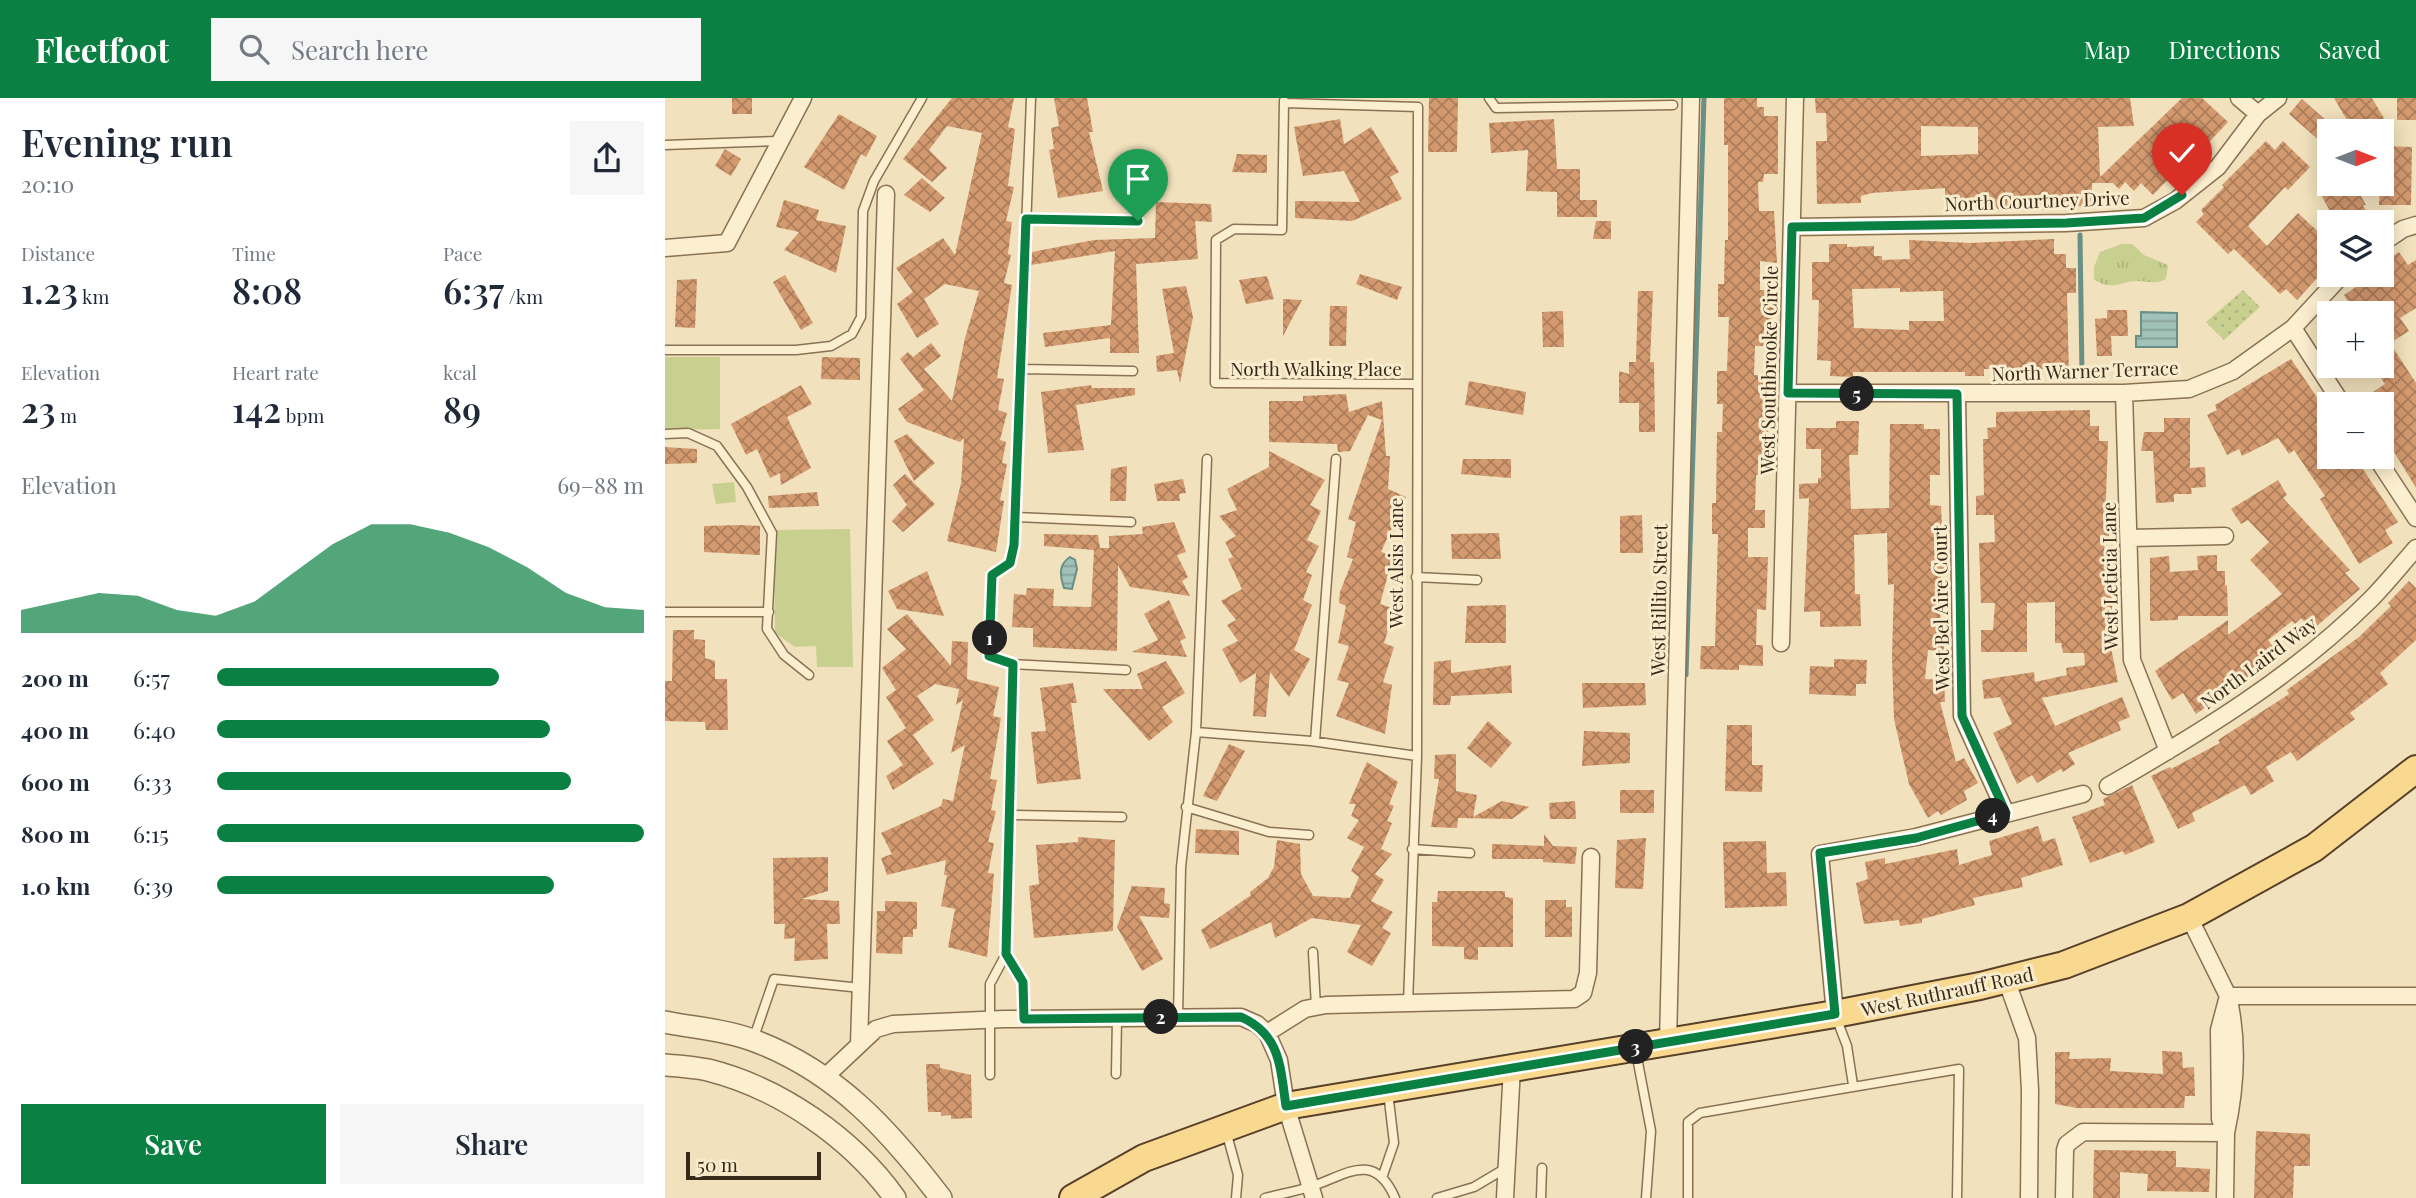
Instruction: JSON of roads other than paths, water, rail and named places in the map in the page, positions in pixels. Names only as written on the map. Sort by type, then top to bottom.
[{"type":"main road","name":"West Ruthrauff Road","points":[[1073,1198],[1144,1158],[1286,1106],[1835,1014],[2064,965],[2189,917],[2313,848],[2416,768]]},
{"type":"street","points":[[665,248],[727,243],[803,98]]},
{"type":"street","name":"West Rillito Street","points":[[1668,1042],[1691,98]]},
{"type":"street","name":"West Southbrooke Circle","points":[[1781,643],[1795,98]]},
{"type":"street","points":[[2239,98],[2258,114]]},
{"type":"street","name":"North Courtney Drive","points":[[1792,227],[2066,223],[2144,218],[2175,201],[2218,167],[2258,114],[2278,98]]},
{"type":"street","points":[[859,1044],[886,194]]},
{"type":"street","points":[[2394,235],[2416,225]]},
{"type":"street","name":"North Warner Terrace","points":[[1788,393],[2124,393],[2189,388],[2233,371],[2293,328],[2331,287]]},
{"type":"street","points":[[2293,328],[2334,392]]},
{"type":"street","name":"West Leticia Lane","points":[[2124,393],[2131,660],[2168,751]]},
{"type":"street","name":"West Bel Aire Court","points":[[1957,394],[1962,716],[2006,813]]},
{"type":"street","points":[[2384,469],[2416,518]]},
{"type":"street","points":[[2129,538],[2225,536]]},
{"type":"street","name":"North Laird Way","points":[[2108,786],[2168,751],[2286,672],[2370,601],[2416,548]]},
{"type":"street","points":[[1835,1014],[1820,853],[1916,838],[2083,794]]},
{"type":"street","points":[[1267,1033],[1287,1018],[1317,1007],[1574,999],[1583,993],[1588,973],[1591,857]]},
{"type":"street","points":[[2189,917],[2228,996],[2219,1030],[2220,1119],[2226,1133],[2225,1198]]},
{"type":"street","points":[[2006,979],[2027,1038],[2030,1090],[2029,1198]]},
{"type":"street","points":[[2228,996],[2416,996]]},
{"type":"street","points":[[825,1077],[876,1030],[893,1024],[1024,1019],[1241,1017],[1257,1024],[1267,1033],[1279,1059],[1286,1106],[1313,1192]]},
{"type":"street","points":[[665,1022],[753,1040],[813,1068],[870,1115],[905,1151],[941,1198]]},
{"type":"street","points":[[665,1065],[708,1070],[769,1094],[822,1124],[849,1145],[878,1175],[895,1198]]},
{"type":"street","points":[[1505,1198],[1512,1068]]},
{"type":"street","points":[[2064,1198],[2065,1150],[2067,1144],[2083,1132],[2226,1133]]},
{"type":"lane","points":[[665,350],[796,350],[831,346],[852,334],[860,317],[863,211],[874,181],[922,98]]},
{"type":"lane","points":[[1031,98],[1015,517],[1010,563],[992,575],[989,656],[1013,664],[1126,670]]},
{"type":"lane","points":[[1489,98],[1496,108],[1673,105]]},
{"type":"lane","name":"North Walking Place","points":[[1284,101],[1282,230],[1234,229],[1216,240],[1215,383],[1417,384]]},
{"type":"lane","name":"West Alsis Lane","points":[[1284,101],[1418,107],[1417,756],[1408,1004]]},
{"type":"lane","points":[[665,145],[779,141]]},
{"type":"lane","points":[[1026,219],[1138,221]]},
{"type":"lane","points":[[1021,369],[1133,372]]},
{"type":"lane","points":[[665,434],[688,433],[717,446],[747,487],[772,533],[767,629],[784,655],[809,675]]},
{"type":"lane","points":[[1178,1017],[1181,867],[1196,732],[1207,459]]},
{"type":"lane","points":[[1315,741],[1336,459]]},
{"type":"lane","points":[[1015,517],[1131,522]]},
{"type":"lane","points":[[1416,577],[1477,580]]},
{"type":"lane","points":[[665,611],[769,612]]},
{"type":"lane","points":[[990,1075],[990,984],[1006,954],[1013,664]]},
{"type":"lane","points":[[1196,732],[1315,741],[1417,756]]},
{"type":"lane","points":[[1186,807],[1269,832],[1309,835]]},
{"type":"lane","points":[[1010,815],[1122,817]]},
{"type":"lane","points":[[1412,849],[1470,853]]},
{"type":"lane","points":[[1313,952],[1317,1007]]},
{"type":"lane","points":[[1006,954],[1023,982],[1024,1019]]},
{"type":"lane","points":[[753,1040],[773,979],[860,988]]},
{"type":"lane","points":[[1835,1014],[1847,1045],[1853,1085]]},
{"type":"lane","points":[[1116,1074],[1117,1018]]},
{"type":"lane","points":[[1635,1047],[1651,1131],[1646,1198]]},
{"type":"lane","points":[[1688,1198],[1688,1122],[1700,1112],[1959,1069],[1957,1198]]},
{"type":"lane","points":[[1381,1178],[1394,1143],[1387,1088]]},
{"type":"lane","points":[[1225,1129],[1238,1175],[1235,1198]]},
{"type":"lane","points":[[1437,1198],[1473,1187],[1506,1168]]},
{"type":"lane","points":[[1541,1198],[1542,1168]]},
{"type":"lane","points":[[1265,1198],[1313,1192],[1348,1170],[1372,1172],[1381,1178],[1395,1198]]},
{"type":"water","points":[[2141,312],[2177,313],[2177,347],[2136,347],[2136,336],[2141,336]]},
{"type":"water","points":[[1070,557],[1075,560],[1077,569],[1072,589],[1064,588],[1061,575],[1063,564]]},
{"type":"waterway","points":[[1686,675],[1704,98]]},
{"type":"waterway","points":[[2080,235],[2082,375]]}]
